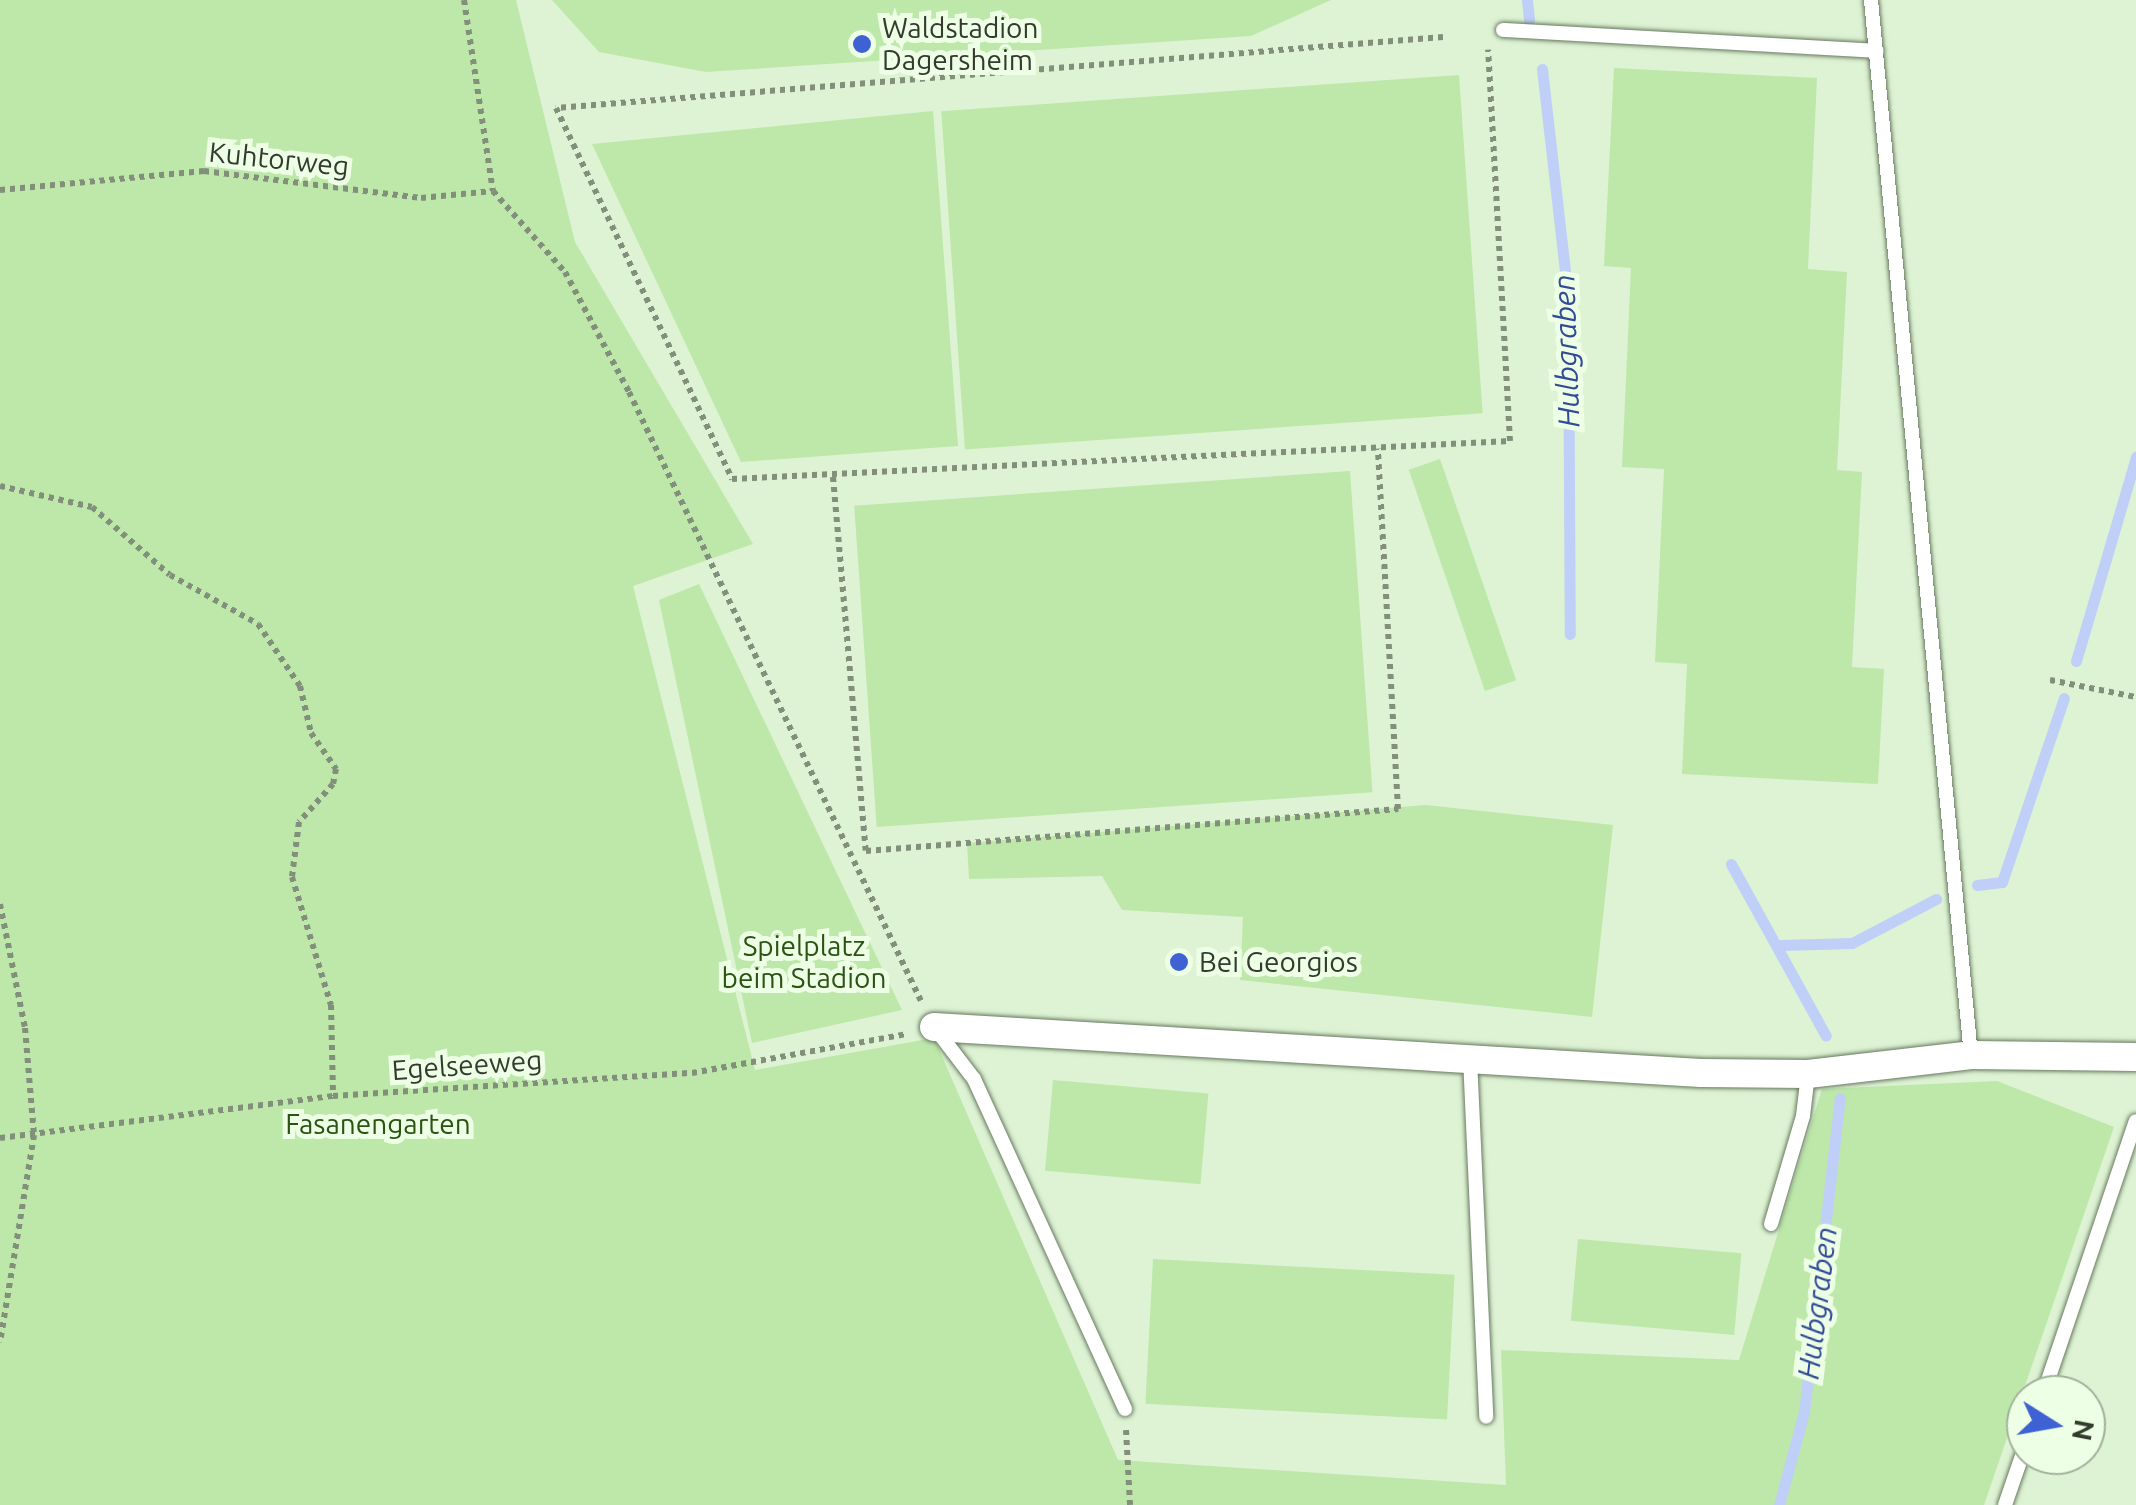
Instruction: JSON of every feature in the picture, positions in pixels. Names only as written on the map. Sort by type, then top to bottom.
[{"type":"street","points":[[934,1027],[1808,1074],[1970,1055],[2136,1057]]},
{"type":"lane","points":[[1870,0],[1970,1055]]},
{"type":"lane","points":[[1495,29],[1876,51]]},
{"type":"lane","points":[[934,1027],[974,1079],[1124,1408]]},
{"type":"lane","points":[[1470,1057],[1486,1417]]},
{"type":"lane","points":[[1771,1224],[1803,1116],[1808,1074]]},
{"type":"lane","points":[[2049,1375],[2136,1122]]},
{"type":"lane","points":[[2005,1505],[2015,1475]]},
{"type":"path","points":[[464,0],[493,191],[564,272],[620,375],[934,1027]]},
{"type":"path","points":[[1444,38],[556,108],[732,479],[1510,441],[1495,29]]},
{"type":"path","name":"Kuhtorweg","points":[[0,190],[204,171],[421,198],[493,191]]},
{"type":"path","points":[[833,477],[866,851],[1398,809],[1378,449]]},
{"type":"path","points":[[0,486],[92,507],[170,575],[258,624],[300,686],[311,733],[336,769],[334,784],[299,822],[292,877],[331,1005],[333,1096]]},
{"type":"path","points":[[2050,680],[2136,698]]},
{"type":"path","points":[[0,904],[25,1028],[34,1135],[0,1342]]},
{"type":"path","name":"Egelseeweg","points":[[0,1138],[333,1096],[692,1073],[852,1048],[934,1027]]},
{"type":"path","points":[[1124,1408],[1130,1505]]},
{"type":"green space","name":"Fasanengarten","points":[[0,0],[516,0],[575,242],[753,544],[633,586],[755,1070],[934,1038],[1118,1460],[1506,1485],[1501,1350],[1739,1360],[1822,1089],[1997,1081],[2114,1127],[2029,1375],[2006,1375],[2006,1441],[1984,1505],[0,1505]]},
{"type":"green space","name":"Waldstadion Dagersheim","points":[[552,0],[1331,0],[1251,36],[706,72],[599,52]]},
{"type":"green space","points":[[1614,68],[1817,78],[1808,269],[1847,272],[1837,470],[1862,472],[1852,667],[1884,669],[1878,784],[1682,774],[1687,664],[1655,662],[1664,469],[1622,467],[1631,268],[1604,266]]},
{"type":"green space","points":[[1459,75],[1483,413],[965,449],[941,111]]},
{"type":"green space","points":[[933,111],[958,446],[741,462],[592,144]]},
{"type":"green space","points":[[1440,459],[1516,680],[1485,691],[1409,470]]},
{"type":"green space","points":[[1350,471],[1372,792],[877,827],[854,506]]},
{"type":"green space","name":"Spielplatz beim Stadion","points":[[699,584],[902,1010],[752,1043],[659,600]]},
{"type":"green space","points":[[1426,805],[1613,825],[1592,1017],[1240,980],[1243,917],[1122,910],[1102,876],[969,879],[967,843]]},
{"type":"green space","points":[[1053,1080],[1208,1094],[1200,1184],[1045,1171]]},
{"type":"green space","points":[[1578,1239],[1741,1253],[1734,1335],[1571,1321]]},
{"type":"green space","points":[[1153,1259],[1455,1275],[1447,1420],[1145,1404]]},
{"type":"waterway","name":"Hulbgraben","points":[[1527,0],[1529,20]]},
{"type":"waterway","name":"Hulbgraben","points":[[1542,69],[1568,296],[1570,634]]},
{"type":"waterway","points":[[2076,661],[2136,457]]},
{"type":"waterway","points":[[1977,885],[2002,882],[2064,698]]},
{"type":"waterway","points":[[1731,864],[1826,1036]]},
{"type":"waterway","points":[[1781,945],[1852,943],[1936,899]]},
{"type":"waterway","name":"Hulbgraben","points":[[1779,1505],[1804,1412],[1840,1098]]},
{"type":"place","name":"Waldstadion Dagersheim","points":[[862,44]]},
{"type":"place","name":"Bei Georgios","points":[[1179,962]]}]
